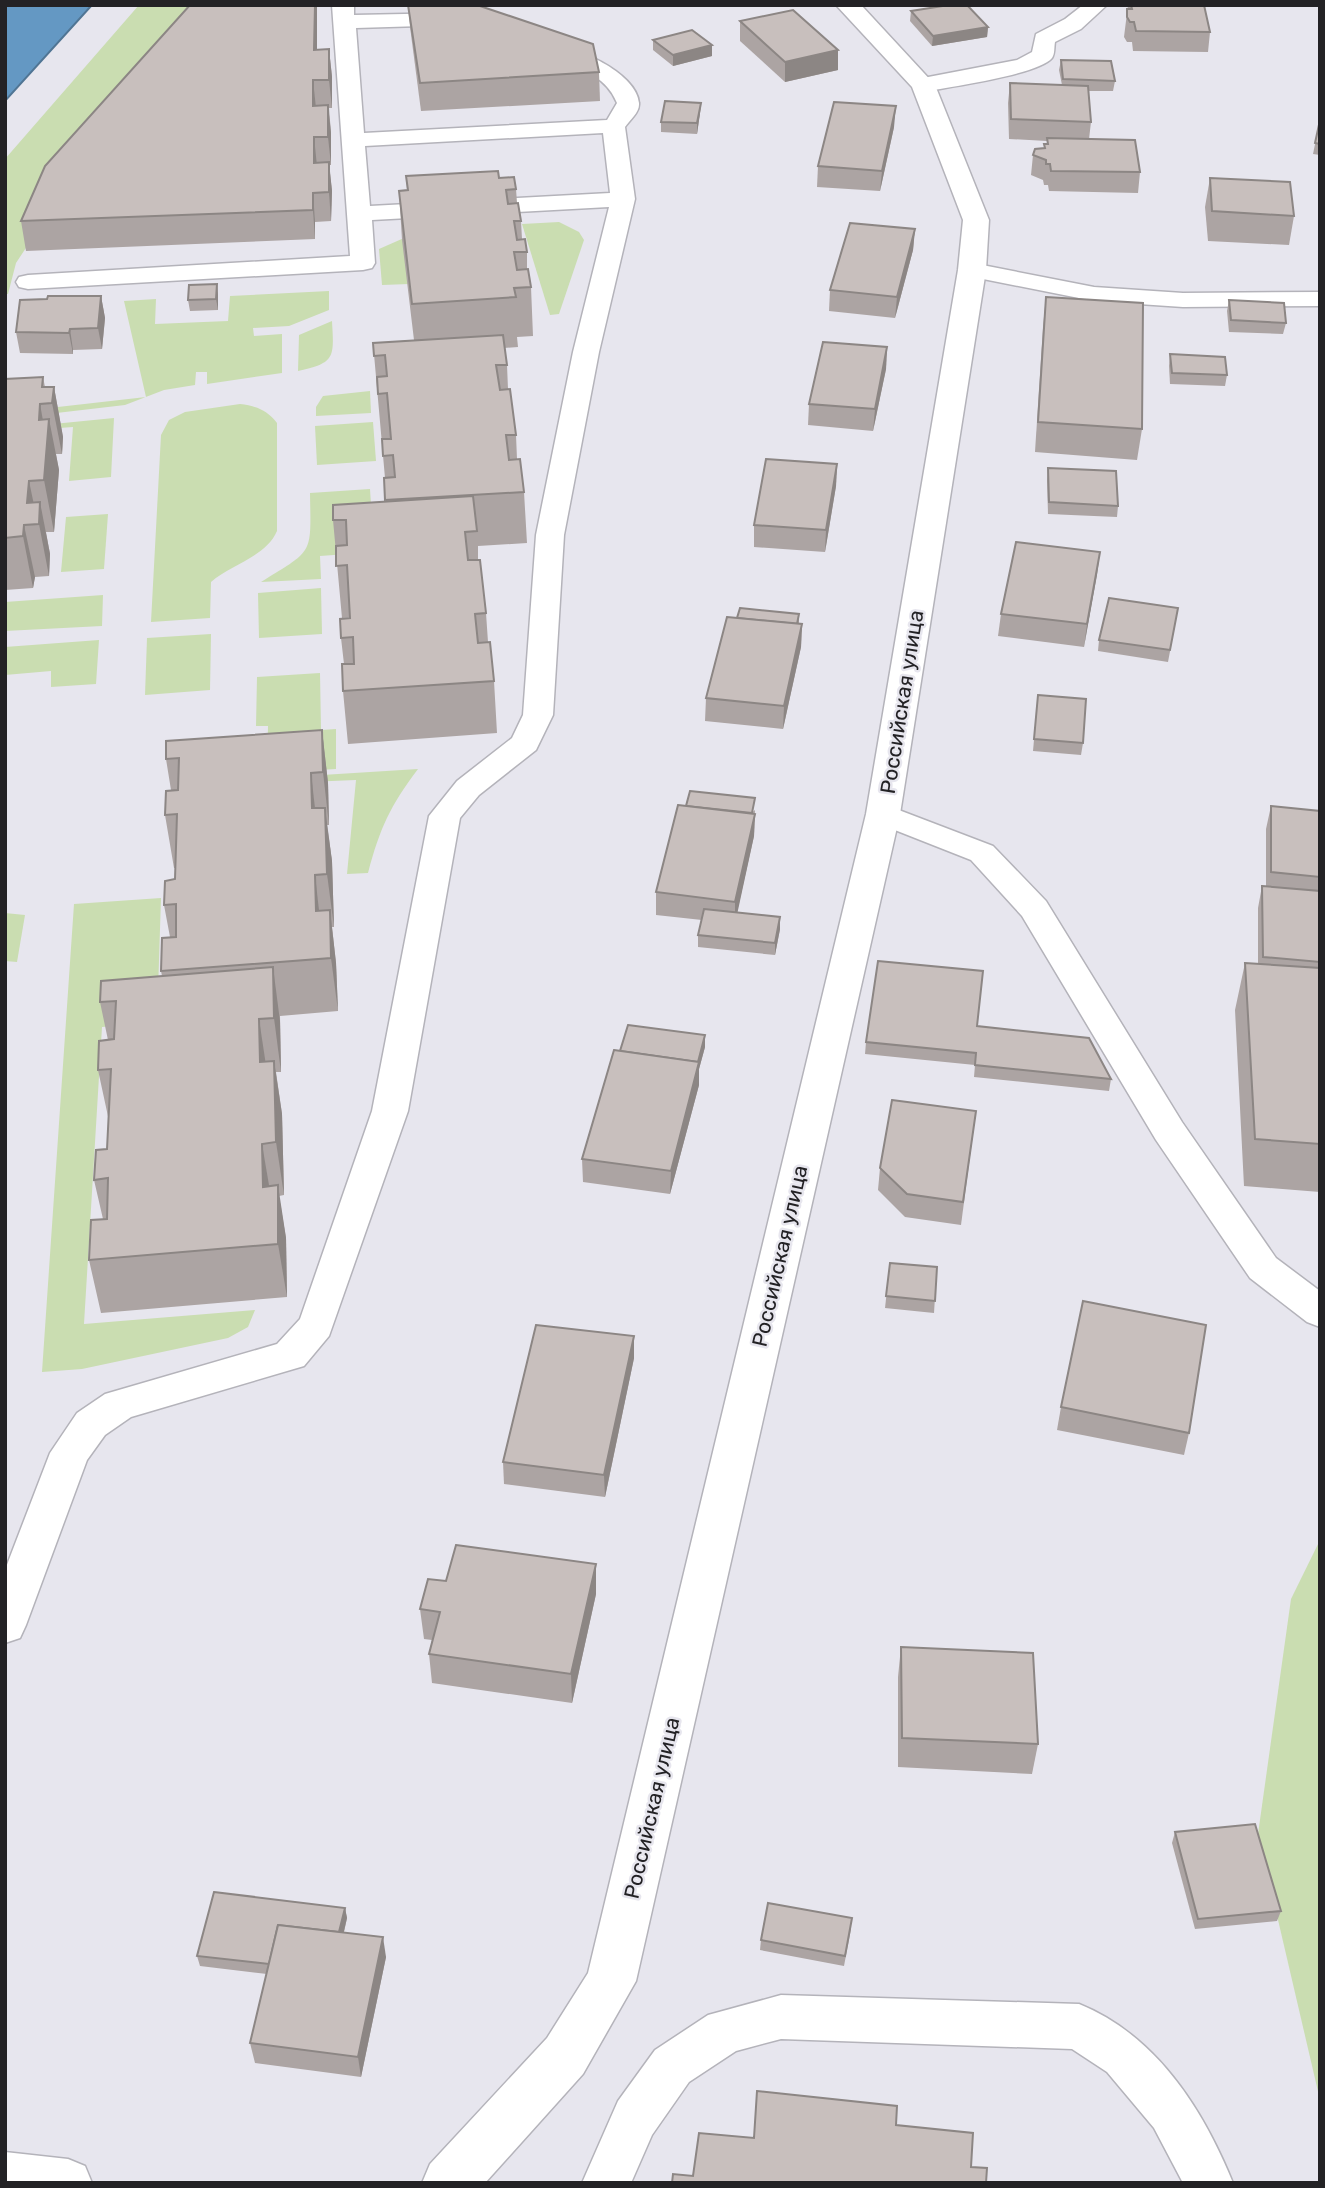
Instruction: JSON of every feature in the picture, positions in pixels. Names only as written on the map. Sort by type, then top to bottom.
[{"type":"street","name":"Российская улица","points":[[449,2183],[565,2056],[611,1981],[883,814],[972,270],[976,220],[923,85],[848,5]]},
{"type":"lane","points":[[923,85],[1024,65],[1043,55],[1045,39],[1073,24],[1097,5]]},
{"type":"lane","points":[[28,282],[363,263],[343,14],[439,17],[477,25]]},
{"type":"lane","points":[[5,1625],[70,1453],[91,1424],[119,1405],[290,1355],[316,1326],[390,1111],[445,816],[468,788],[526,743],[538,715],[550,535],[586,352],[623,199],[614,126],[626,111],[628,103],[619,81],[600,69],[539,47]]},
{"type":"lane","points":[[353,140],[614,126]]},
{"type":"lane","points":[[358,214],[623,199]]},
{"type":"lane","points":[[972,270],[1094,294],[1183,300],[1320,299]]},
{"type":"lane","points":[[883,814],[982,853],[1034,909],[1169,1131],[1263,1268],[1320,1312]]},
{"type":"lane","points":[[606,2183],[635,2118],[672,2066],[725,2031],[781,2017],[1079,2027],[1124,2056],[1171,2111],[1209,2183]]},
{"type":"lane","points":[[5,2176],[68,2183]]},
{"type":"green space","points":[[139,5],[221,5],[45,219],[16,263],[8,294],[5,294],[5,159]]},
{"type":"green space","points":[[559,222],[579,232],[584,240],[559,314],[550,315],[522,224]]},
{"type":"green space","points":[[404,238],[409,284],[382,285],[379,249]]},
{"type":"green space","points":[[329,291],[329,310],[289,326],[253,328],[254,336],[282,334],[282,373],[207,384],[207,372],[196,372],[195,385],[164,390],[146,397],[124,301],[156,299],[155,324],[228,321],[230,296]]},
{"type":"green space","points":[[332,321],[333,343],[330,356],[320,365],[298,371],[299,335]]},
{"type":"green space","points":[[370,391],[371,413],[316,416],[316,407],[323,396]]},
{"type":"green space","points":[[146,397],[125,405],[5,419],[5,413]]},
{"type":"green space","points":[[240,404],[261,409],[277,423],[277,531],[272,540],[257,554],[211,582],[210,618],[151,622],[161,435],[169,420],[185,412]]},
{"type":"green space","points":[[114,418],[111,477],[69,481],[73,427],[5,432],[33,426]]},
{"type":"green space","points":[[373,422],[376,461],[317,465],[315,426]]},
{"type":"green space","points":[[370,489],[374,552],[320,556],[321,579],[261,582],[291,563],[306,549],[310,529],[310,493]]},
{"type":"green space","points":[[108,514],[104,569],[61,572],[66,517]]},
{"type":"green space","points":[[321,588],[322,634],[259,638],[258,593]]},
{"type":"green space","points":[[103,595],[102,626],[5,631],[5,602]]},
{"type":"green space","points":[[211,634],[210,690],[145,695],[147,638]]},
{"type":"green space","points":[[99,640],[96,684],[51,687],[51,671],[5,675],[5,647]]},
{"type":"green space","points":[[320,673],[321,730],[336,729],[336,769],[267,773],[268,726],[256,726],[257,677]]},
{"type":"green space","points":[[418,769],[387,818],[368,873],[347,874],[356,780],[307,782],[306,776]]},
{"type":"green space","points":[[161,898],[157,1023],[102,1027],[84,1324],[255,1310],[248,1327],[228,1338],[82,1369],[42,1372],[74,904]]},
{"type":"green space","points":[[5,913],[25,915],[17,962],[5,961]]},
{"type":"green space","points":[[1320,1540],[1320,2100],[1258,1834],[1291,1599]]},
{"type":"water","points":[[5,5],[92,5],[5,101]]},
{"type":"building","points":[[190,5],[315,5],[314,50],[329,49],[329,80],[313,80],[313,106],[328,105],[328,137],[314,137],[314,163],[329,162],[329,192],[313,193],[313,210],[21,221],[45,166]]},
{"type":"building","points":[[408,5],[477,5],[593,44],[599,72],[420,83]]},
{"type":"building","points":[[967,5],[988,27],[933,36],[911,11]]},
{"type":"building","points":[[1131,5],[1204,5],[1210,32],[1136,31],[1134,22],[1130,22],[1127,17],[1127,9],[1132,9]]},
{"type":"building","points":[[793,10],[838,50],[785,62],[740,21]]},
{"type":"building","points":[[692,30],[712,45],[673,55],[653,40]]},
{"type":"building","points":[[1061,60],[1111,61],[1115,81],[1063,79]]},
{"type":"building","points":[[1010,83],[1088,86],[1091,122],[1011,119]]},
{"type":"building","points":[[665,101],[701,103],[697,123],[661,122]]},
{"type":"building","points":[[834,102],[896,106],[882,171],[818,166]]},
{"type":"building","points":[[1320,120],[1320,144],[1315,143]]},
{"type":"building","points":[[1047,138],[1135,140],[1140,172],[1051,171],[1046,160],[1033,155],[1035,149],[1045,148],[1044,144],[1048,144]]},
{"type":"building","points":[[498,171],[499,178],[514,177],[516,189],[506,190],[508,204],[518,203],[521,221],[514,221],[517,240],[525,239],[527,252],[514,252],[517,270],[528,269],[531,287],[514,288],[516,297],[412,304],[399,191],[408,190],[406,176]]},
{"type":"building","points":[[1210,178],[1290,182],[1294,216],[1212,211]]},
{"type":"building","points":[[850,223],[915,229],[897,297],[830,290]]},
{"type":"building","points":[[217,284],[216,299],[188,300],[189,285]]},
{"type":"building","points":[[48,296],[101,296],[98,328],[70,329],[69,333],[16,332],[20,300],[47,299]]},
{"type":"building","points":[[1046,297],[1143,303],[1142,429],[1038,422]]},
{"type":"building","points":[[1229,300],[1284,303],[1286,323],[1231,320]]},
{"type":"building","points":[[503,335],[507,365],[496,365],[500,390],[510,389],[516,435],[506,435],[509,460],[520,459],[524,492],[385,500],[384,478],[395,477],[393,455],[383,456],[382,439],[391,439],[387,393],[378,394],[377,377],[387,376],[385,355],[374,356],[373,343]]},
{"type":"building","points":[[823,342],[887,347],[875,409],[809,404]]},
{"type":"building","points":[[1170,354],[1225,357],[1227,375],[1172,373]]},
{"type":"building","points":[[43,377],[42,387],[54,387],[52,403],[40,404],[39,420],[49,419],[44,480],[29,481],[27,503],[40,502],[39,524],[24,525],[23,536],[5,538],[5,379]]},
{"type":"building","points":[[766,459],[837,464],[826,530],[754,525]]},
{"type":"building","points":[[1048,468],[1116,471],[1118,506],[1049,502]]},
{"type":"building","points":[[473,496],[477,531],[465,532],[468,560],[480,560],[486,613],[475,614],[478,643],[490,642],[494,681],[343,691],[342,664],[354,664],[353,637],[341,638],[340,619],[350,618],[347,565],[336,566],[336,546],[347,545],[346,520],[333,520],[333,505]]},
{"type":"building","points":[[1016,542],[1100,552],[1087,624],[1001,614]]},
{"type":"building","points":[[1109,598],[1178,608],[1170,650],[1099,640]]},
{"type":"building","points":[[740,608],[799,614],[797,624],[737,618]]},
{"type":"building","points":[[727,617],[802,624],[784,706],[706,698]]},
{"type":"building","points":[[1038,695],[1086,699],[1083,743],[1034,739]]},
{"type":"building","points":[[322,730],[323,772],[311,773],[312,808],[325,808],[327,874],[315,875],[316,911],[330,910],[331,958],[161,971],[162,938],[176,937],[176,904],[164,905],[165,881],[175,879],[177,814],[165,815],[166,791],[178,790],[179,758],[166,759],[166,741]]},
{"type":"building","points":[[690,791],[755,798],[752,813],[686,806]]},
{"type":"building","points":[[678,805],[755,814],[735,902],[656,892]]},
{"type":"building","points":[[1271,806],[1320,811],[1320,877],[1271,872]]},
{"type":"building","points":[[1262,886],[1320,891],[1320,962],[1263,957]]},
{"type":"building","points":[[704,909],[780,917],[775,943],[698,935]]},
{"type":"building","points":[[878,961],[983,971],[977,1026],[1089,1038],[1111,1079],[975,1065],[976,1053],[866,1042]]},
{"type":"building","points":[[1245,963],[1320,968],[1320,1144],[1255,1139]]},
{"type":"building","points":[[273,967],[274,1018],[259,1019],[260,1062],[274,1061],[276,1142],[262,1144],[263,1187],[278,1185],[278,1244],[89,1260],[91,1220],[107,1219],[108,1178],[94,1180],[96,1150],[107,1149],[111,1069],[98,1070],[99,1041],[114,1039],[116,1001],[100,1002],[101,981]]},
{"type":"building","points":[[628,1025],[705,1035],[698,1062],[620,1051]]},
{"type":"building","points":[[614,1050],[699,1062],[671,1171],[582,1159]]},
{"type":"building","points":[[892,1100],[976,1111],[963,1202],[907,1194],[880,1168]]},
{"type":"building","points":[[890,1263],[937,1267],[935,1301],[886,1296]]},
{"type":"building","points":[[1083,1301],[1206,1325],[1189,1433],[1061,1407]]},
{"type":"building","points":[[536,1325],[634,1336],[604,1475],[503,1462]]},
{"type":"building","points":[[456,1545],[596,1564],[571,1674],[429,1654],[440,1612],[420,1609],[428,1579],[446,1581]]},
{"type":"building","points":[[901,1647],[1033,1653],[1038,1744],[902,1738]]},
{"type":"building","points":[[1255,1824],[1281,1911],[1198,1919],[1175,1832]]},
{"type":"building","points":[[214,1892],[345,1908],[339,1932],[278,1925],[269,1964],[197,1956]]},
{"type":"building","points":[[768,1903],[852,1918],[845,1956],[761,1940]]},
{"type":"building","points":[[278,1925],[383,1937],[358,2057],[250,2043]]},
{"type":"building","points":[[757,2091],[897,2106],[896,2125],[973,2133],[971,2167],[987,2168],[986,2183],[672,2183],[673,2174],[693,2176],[699,2133],[754,2138]]}]
